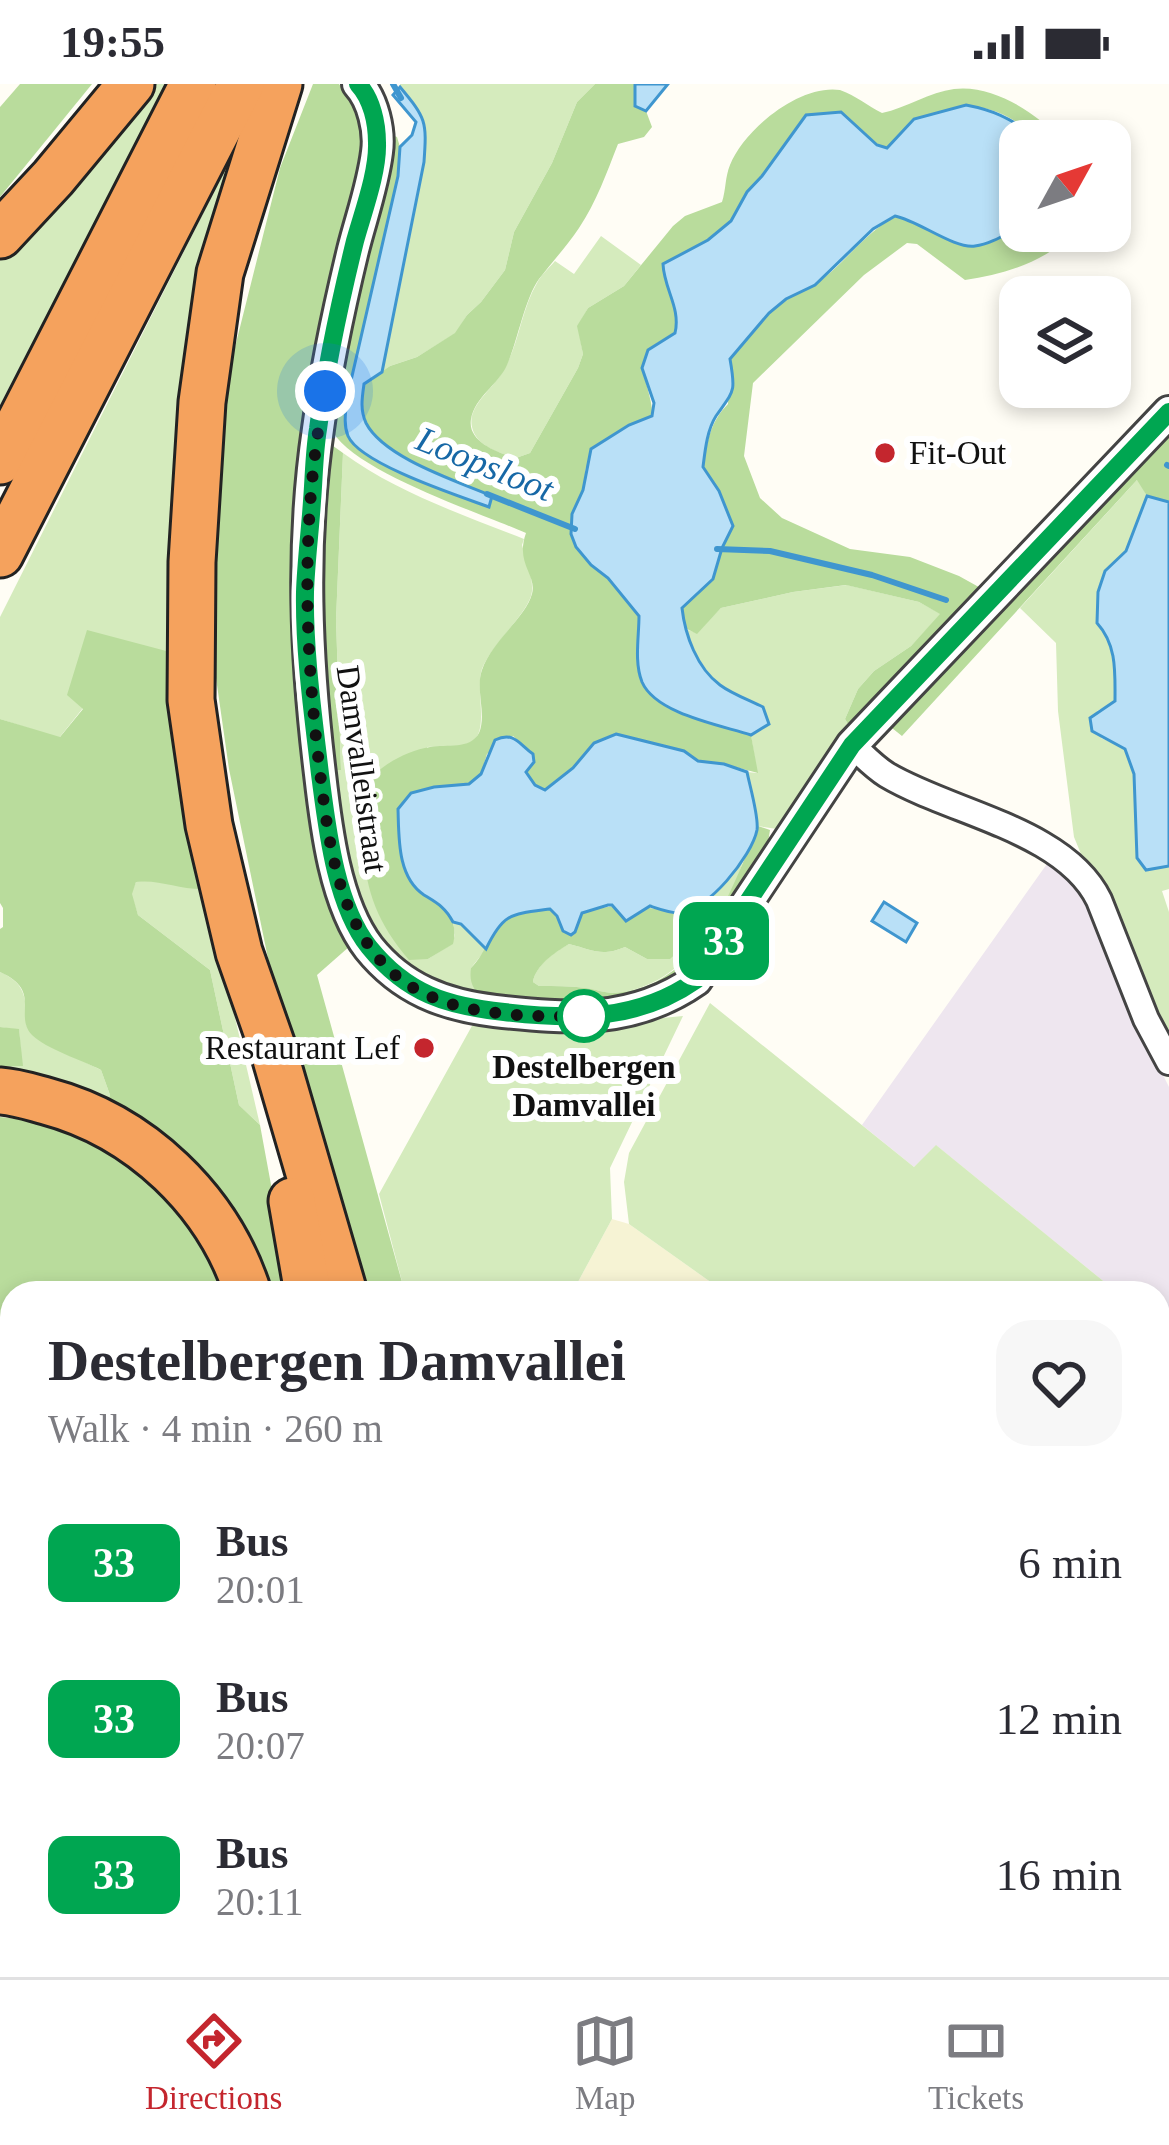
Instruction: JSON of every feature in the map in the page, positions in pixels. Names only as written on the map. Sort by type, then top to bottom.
[{"type":"highway","points":[[0,235],[131,84]]},
{"type":"highway","points":[[0,461],[193,84]]},
{"type":"highway","points":[[0,554],[241,84]]},
{"type":"highway","points":[[279,84],[220,273],[202,402],[190,700],[208,825],[244,971],[306,1281]]},
{"type":"highway","points":[[244,971],[273,1049],[341,1281]]},
{"type":"highway","points":[[0,1091],[64,1106],[116,1129],[157,1157],[194,1195],[223,1236],[243,1281]]},
{"type":"street","name":"Damvalleistraat","points":[[358,84],[366,93],[376,124],[378,149],[347,274],[317,430],[305,596],[311,702],[325,814],[347,904],[366,944],[416,990],[464,1008],[585,1016],[633,1011],[672,997],[696,980],[852,745],[1169,412]]},
{"type":"street","points":[[852,745],[886,774],[1025,837],[1077,868],[1091,883],[1146,1019],[1169,1062]]},
{"type":"shaded area","points":[[1049,861],[1069,873],[1093,913],[1115,979],[1169,1087],[1169,1281],[1103,1281],[937,1146],[914,1167],[862,1125]]},
{"type":"shaded area","points":[[612,1219],[629,1224],[709,1281],[578,1281]]},
{"type":"green space","points":[[20,84],[92,84],[0,197],[0,107]]},
{"type":"green space","points":[[148,84],[167,84],[0,405],[0,260],[65,190]]},
{"type":"green space","points":[[313,84],[339,84],[351,100],[362,131],[309,390],[294,663],[313,836],[350,946],[317,975],[402,1281],[361,1281],[270,968],[229,769],[211,643],[214,498],[229,371],[280,168]]},
{"type":"green space","points":[[400,84],[595,84],[577,102],[552,163],[514,232],[505,270],[456,333],[382,372],[425,148],[423,121]]},
{"type":"green space","points":[[595,84],[635,84],[635,106],[646,111],[652,127],[644,137],[618,144],[585,218],[534,287],[507,365],[473,411],[471,427],[479,440],[516,458],[530,453],[578,368],[583,354],[577,326],[588,308],[624,286],[685,216],[722,202],[737,151],[775,112],[824,90],[840,90],[882,113],[945,91],[969,89],[999,96],[1040,120],[1012,120],[966,105],[887,148],[877,146],[854,123],[806,115],[747,192],[731,221],[664,264],[676,324],[675,333],[646,356],[644,373],[652,416],[629,425],[586,467],[583,490],[572,514],[591,565],[639,616],[638,667],[677,711],[751,735],[758,773],[698,761],[684,751],[616,734],[594,743],[545,791],[525,772],[533,754],[513,736],[487,754],[481,774],[469,784],[434,787],[431,897],[450,917],[453,944],[428,959],[409,960],[381,920],[371,893],[358,817],[360,796],[374,776],[395,760],[475,738],[481,726],[482,670],[523,612],[533,587],[523,553],[526,533],[392,476],[346,447],[333,432],[336,380],[385,132],[397,137],[400,147],[398,176],[347,398],[347,432],[358,448],[391,469],[489,507],[492,496],[405,458],[375,436],[363,413],[364,384],[455,333],[481,302],[505,270],[514,232],[552,163],[577,102]]},
{"type":"green space","points":[[241,138],[178,432],[170,550],[170,652],[83,708],[59,738],[0,719],[0,617]]},
{"type":"green space","points":[[895,216],[913,220],[942,237],[999,238],[999,252],[1049,252],[1024,265],[965,280],[917,244],[907,243],[864,275],[753,383],[744,456],[760,498],[782,518],[850,549],[910,557],[986,591],[852,731],[845,719],[858,689],[874,671],[911,646],[940,614],[919,602],[846,585],[721,608],[697,634],[685,628],[682,607],[713,578],[733,526],[703,467],[713,425],[728,404],[730,360],[774,309],[815,285]]},
{"type":"green space","points":[[601,236],[641,265],[624,286],[588,308],[578,326],[583,354],[578,368],[530,453],[516,458],[489,448],[474,434],[473,412],[508,361],[537,283],[555,261],[574,274]]},
{"type":"green space","points":[[1169,427],[1169,502],[1147,496],[1137,480],[902,736],[887,724]]},
{"type":"green space","points":[[329,443],[343,453],[336,620],[341,770],[329,770],[320,671]]},
{"type":"green space","points":[[343,453],[408,491],[524,539],[532,591],[482,669],[478,735],[463,745],[427,747],[428,959],[452,944],[453,922],[461,923],[486,949],[471,968],[484,999],[405,969],[371,927],[350,877],[329,770],[341,769],[336,620]]},
{"type":"green space","points":[[1138,479],[1147,496],[1126,551],[1105,571],[1098,592],[1097,623],[1111,650],[1115,701],[1097,711],[1101,738],[1125,748],[1134,774],[1137,858],[1146,870],[1169,866],[1169,889],[1162,891],[1169,912],[1169,1045],[1074,837],[1058,711],[1056,643],[1020,608]]},
{"type":"green space","points":[[847,585],[919,602],[941,614],[911,646],[874,671],[858,689],[845,719],[852,731],[836,742],[777,829],[758,826],[747,772],[757,773],[751,735],[769,724],[715,682],[685,629],[697,633],[721,608]]},
{"type":"green space","points":[[87,630],[170,652],[205,889],[136,882],[132,894],[138,915],[210,970],[239,1105],[260,1125],[289,1281],[266,1281],[249,1235],[230,1207],[176,1150],[105,1109],[110,1095],[101,1070],[32,1035],[20,987],[0,972],[0,719],[60,737],[83,709],[67,695]]},
{"type":"green space","points":[[758,826],[770,830],[766,855],[724,929],[674,983],[613,1005],[484,999],[475,989],[471,968],[502,923],[518,914],[550,909],[563,931],[575,932],[582,913],[607,907],[678,913],[688,938],[670,959],[647,959],[625,947],[603,952],[569,944],[538,970],[533,982],[539,986],[613,993],[643,987],[668,974],[708,932]]},
{"type":"green space","points":[[743,861],[712,927],[679,965],[659,979],[613,993],[533,982],[542,965],[569,944],[603,952],[625,947],[647,959],[682,924],[678,913],[706,899]]},
{"type":"green space","points":[[136,882],[205,889],[260,1125],[239,1105],[210,970],[138,915],[131,894]]},
{"type":"green space","points":[[0,972],[23,993],[26,1025],[62,1051],[101,1070],[110,1095],[105,1109],[0,1080],[0,1067],[22,1066],[19,1030],[0,1027]]},
{"type":"green space","points":[[710,1003],[914,1167],[936,1145],[1103,1281],[709,1281],[629,1224],[624,1182],[629,1153]]},
{"type":"green space","points":[[683,1016],[610,1168],[612,1219],[578,1281],[402,1281],[379,1194],[473,1024],[547,1029]]},
{"type":"green space","points":[[0,1027],[19,1029],[23,1066],[0,1067]]},
{"type":"green space","points":[[0,1117],[88,1141],[140,1174],[183,1217],[219,1281],[0,1281]]},
{"type":"water","points":[[635,84],[668,84],[646,111],[635,106]]},
{"type":"water","points":[[400,87],[423,121],[424,162],[382,372],[364,384],[363,413],[375,436],[388,447],[492,496],[489,507],[390,468],[356,447],[346,431],[347,398],[398,176],[400,147],[412,135],[416,122],[393,95]]},
{"type":"water","points":[[966,105],[1008,120],[999,120],[999,237],[967,246],[895,216],[873,229],[815,285],[769,313],[730,359],[732,390],[710,428],[703,467],[733,526],[713,579],[682,608],[689,640],[705,670],[725,688],[763,707],[769,724],[751,735],[674,710],[649,693],[642,682],[639,616],[576,547],[571,534],[572,514],[583,490],[591,449],[652,416],[654,403],[642,368],[648,350],[675,333],[676,324],[663,264],[708,240],[731,221],[747,192],[806,115],[841,112],[877,145],[887,148],[914,119]]},
{"type":"water","points":[[1147,496],[1169,502],[1169,866],[1146,870],[1137,858],[1134,774],[1125,749],[1092,731],[1090,718],[1115,701],[1111,650],[1097,623],[1098,592],[1105,571],[1126,551]]},
{"type":"water","points":[[616,734],[747,772],[757,830],[727,881],[702,903],[679,913],[650,906],[626,921],[608,905],[582,913],[571,935],[563,931],[550,909],[526,912],[503,922],[486,949],[415,887],[401,856],[398,809],[411,793],[469,784],[481,774],[495,740],[507,737],[533,754],[534,762],[526,772],[545,790],[594,743]]},
{"type":"water","points":[[884,902],[917,923],[906,942],[872,921]]},
{"type":"waterway","name":"Loopsloot","points":[[393,84],[401,98]]},
{"type":"waterway","name":"Loopsloot","points":[[487,494],[575,529]]},
{"type":"waterway","name":"Loopsloot","points":[[717,549],[770,551],[872,575],[946,600]]},
{"type":"bus line","name":"33","points":[[358,84],[366,93],[376,124],[378,149],[347,274],[317,430],[305,596],[311,702],[325,814],[347,904],[366,944],[416,990],[464,1008],[585,1016],[633,1011],[672,997],[696,980],[852,745],[1169,412]]},
{"type":"place","name":"Fit-Out","points":[[885,453]]},
{"type":"place","name":"Destelbergen Damvallei","points":[[584,1016]]},
{"type":"place","name":"Restaurant Lef","points":[[424,1048]]},
{"type":"route","points":[[325,391],[317,430],[305,596],[311,702],[325,814],[347,904],[366,944],[416,990],[464,1008],[584,1016]]}]
